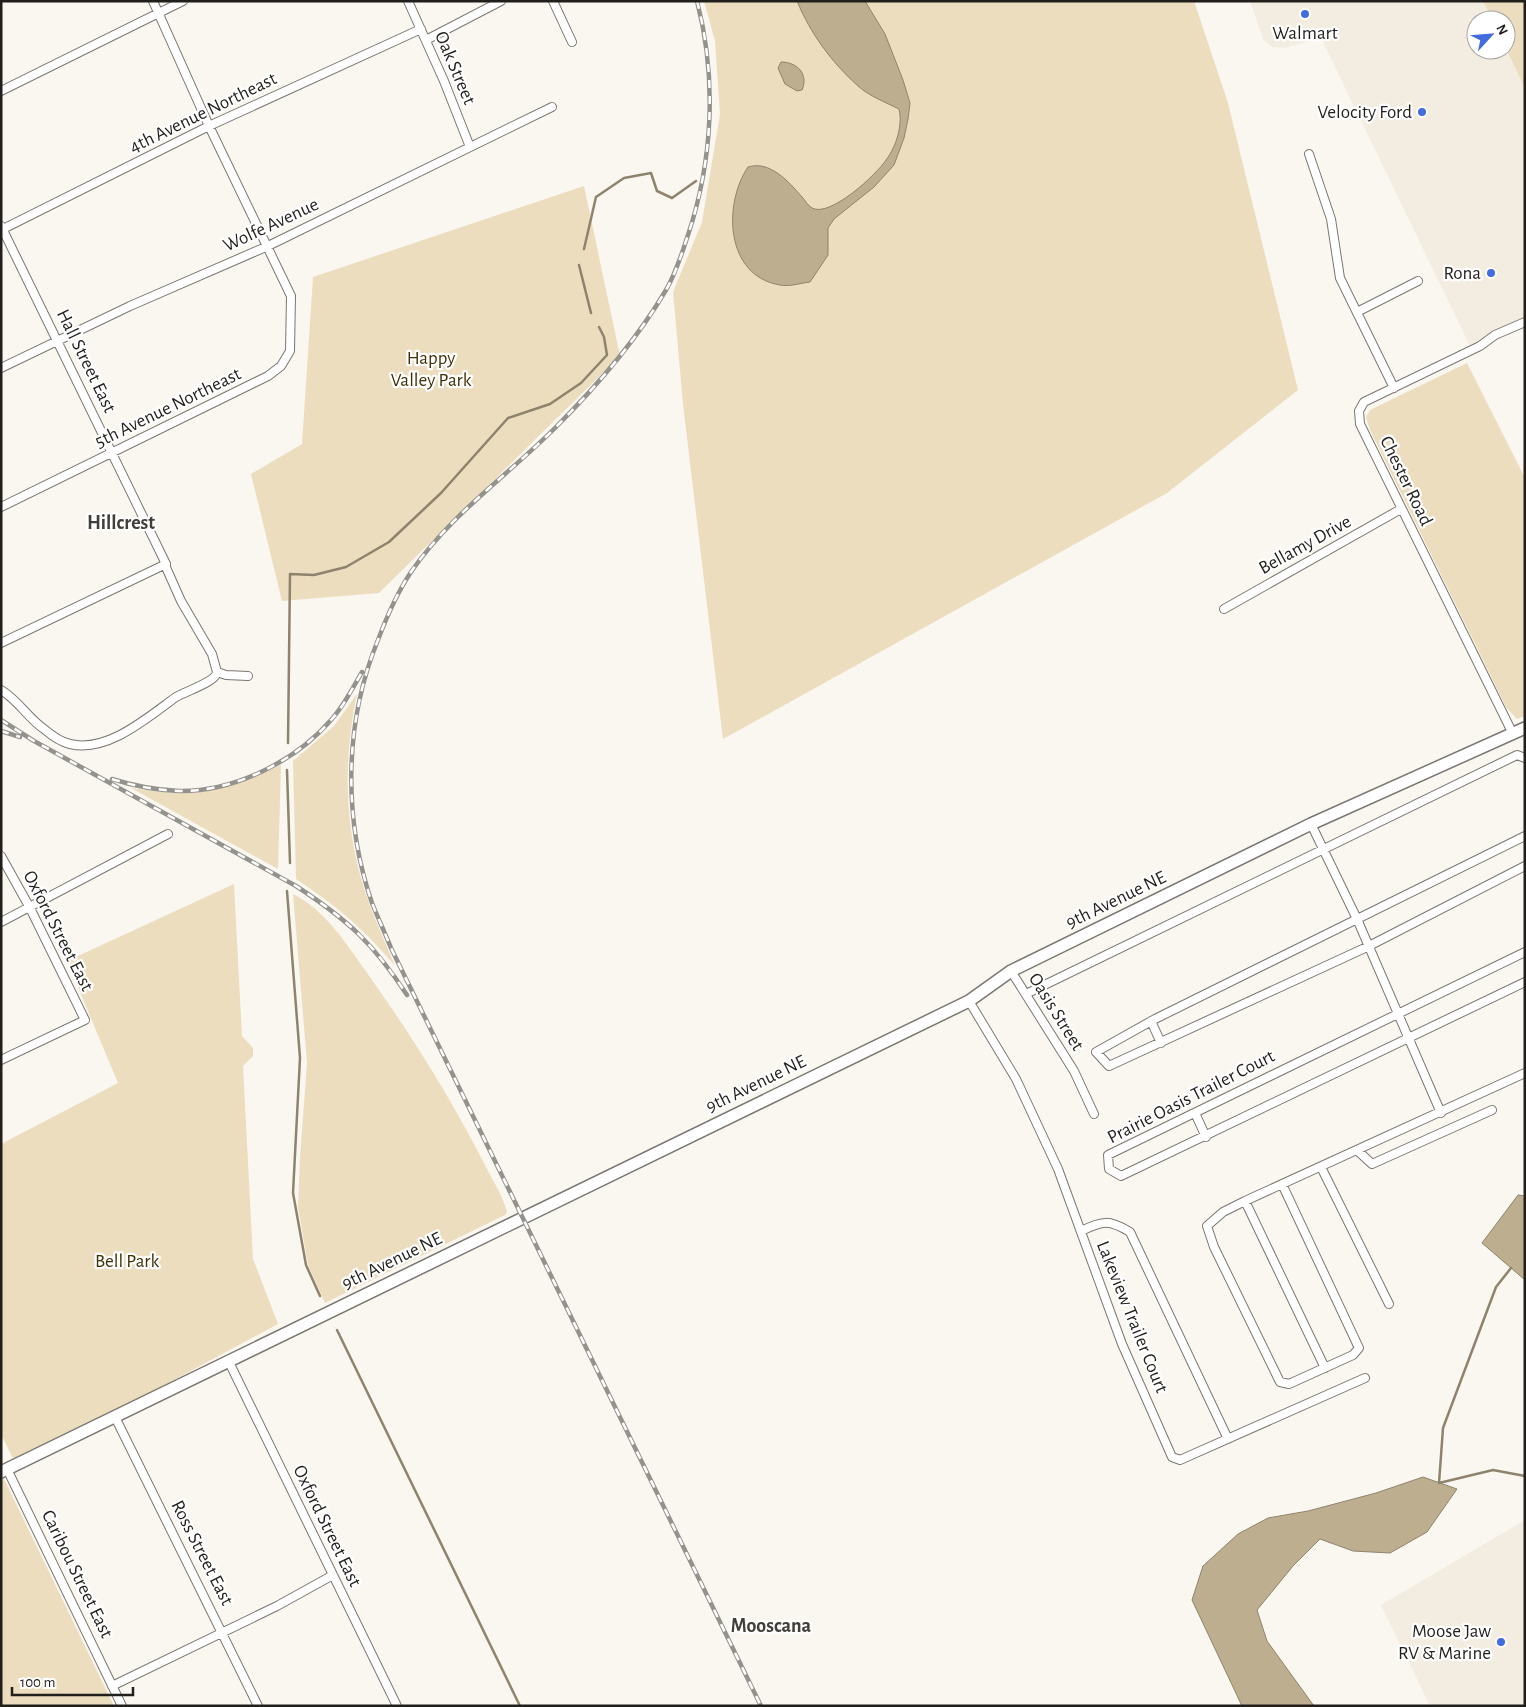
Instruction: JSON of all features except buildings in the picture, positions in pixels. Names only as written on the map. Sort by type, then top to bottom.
[{"type":"street","points":[[153,1],[209,126],[268,246]]},
{"type":"street","points":[[1,91],[183,1]]},
{"type":"street","name":"Oak Street","points":[[408,1],[470,147]]},
{"type":"street","points":[[426,40],[501,1]]},
{"type":"street","points":[[553,1],[572,42]]},
{"type":"street","name":"4th Avenue Northeast","points":[[2,228],[209,126],[421,29]]},
{"type":"street","name":"Wolfe Avenue","points":[[1,368],[58,340],[268,246],[552,107]]},
{"type":"street","points":[[1309,154],[1331,219],[1337,269],[1394,388]]},
{"type":"street","name":"Hall Street East","points":[[2,228],[58,340],[181,601],[212,654],[217,672]]},
{"type":"street","name":"5th Avenue Northeast","points":[[1,507],[268,376],[281,366],[290,351],[291,296],[268,246]]},
{"type":"street","points":[[1357,312],[1418,281]]},
{"type":"street","name":"Chester Road","points":[[1513,734],[1360,424],[1359,411],[1364,402],[1480,346],[1495,335],[1525,322]]},
{"type":"street","name":"Bellamy Drive","points":[[1224,609],[1401,509]]},
{"type":"street","points":[[1,643],[165,564]]},
{"type":"street","points":[[1,690],[14,699],[42,728],[68,744],[80,746],[98,742],[137,726],[176,698],[214,678],[217,672],[226,675],[248,676]]},
{"type":"street","name":"9th Avenue NE","points":[[4,1470],[968,1001],[1011,971],[1311,824],[1525,728]]},
{"type":"street","points":[[1026,994],[1517,755],[1525,758]]},
{"type":"street","points":[[1311,824],[1356,919],[1441,1113]]},
{"type":"street","points":[[1,922],[168,834]]},
{"type":"street","points":[[1525,836],[1151,1021],[1096,1052],[1109,1066],[1367,947],[1525,866]]},
{"type":"street","name":"Oxford Street East","points":[[1,856],[30,908],[85,1020],[1,1060]]},
{"type":"street","name":"Prairie Oasis Trailer Court","points":[[1525,952],[1396,1012],[1108,1154],[1109,1169],[1121,1176],[1206,1137],[1525,982]]},
{"type":"street","name":"Oasis Street","points":[[1011,971],[1074,1071],[1094,1114]]},
{"type":"street","name":"Lakeview Trailer Court","points":[[968,1001],[1016,1079],[1058,1169],[1122,1344],[1172,1457],[1180,1460],[1365,1378]]},
{"type":"street","points":[[1151,1021],[1161,1043]]},
{"type":"street","points":[[1282,1184],[1359,1348],[1352,1355],[1289,1384],[1280,1382],[1214,1247],[1208,1226],[1223,1212],[1245,1200],[1282,1184],[1321,1168],[1525,1073]]},
{"type":"street","points":[[1358,1151],[1372,1164],[1492,1110]]},
{"type":"street","points":[[1195,1112],[1206,1137]]},
{"type":"street","points":[[1321,1168],[1389,1304]]},
{"type":"street","points":[[1245,1200],[1325,1368]]},
{"type":"street","points":[[1081,1231],[1101,1222],[1115,1223],[1130,1232],[1228,1439]]},
{"type":"street","name":"Oxford Street East","points":[[228,1360],[396,1706]]},
{"type":"street","name":"Ross Street East","points":[[114,1417],[258,1706]]},
{"type":"street","name":"Caribou Street East","points":[[1,1458],[4,1470],[122,1706]]},
{"type":"street","points":[[112,1686],[223,1633],[333,1575]]},
{"type":"shaded area","points":[[797,1],[865,1],[885,34],[910,103],[904,138],[894,165],[874,187],[834,219],[828,228],[828,255],[810,282],[780,285],[762,279],[748,268],[739,253],[734,236],[735,200],[740,182],[748,167],[756,166],[771,169],[785,179],[812,208],[830,207],[852,193],[881,166],[893,149],[898,136],[900,122],[899,109],[862,90],[848,77],[815,36]]},
{"type":"shaded area","points":[[1250,1],[1483,1],[1487,10],[1466,10],[1466,60],[1511,60],[1525,88],[1525,324],[1472,350],[1321,38],[1285,48],[1272,47],[1263,39]]},
{"type":"shaded area","points":[[781,62],[792,64],[803,74],[804,84],[802,90],[797,91],[785,84],[778,68]]},
{"type":"shaded area","points":[[1518,1195],[1525,1196],[1525,1280],[1482,1243]]},
{"type":"shaded area","points":[[1423,1477],[1457,1489],[1427,1532],[1390,1553],[1353,1551],[1320,1539],[1293,1566],[1257,1610],[1267,1641],[1314,1706],[1242,1706],[1192,1600],[1203,1566],[1238,1534],[1268,1518],[1308,1511],[1376,1493]]},
{"type":"shaded area","points":[[1525,1520],[1525,1706],[1430,1706],[1381,1605]]},
{"type":"green space","points":[[704,1],[1194,1],[1228,103],[1298,390],[1167,493],[723,739],[683,404],[673,292],[702,222],[720,114],[715,41]]},
{"type":"green space","points":[[1483,1],[1525,1],[1525,88],[1511,60],[1516,60],[1516,10],[1487,10]]},
{"type":"green space","name":"Happy Valley Park","points":[[584,186],[620,356],[379,593],[282,601],[251,474],[302,444],[313,277]]},
{"type":"green space","points":[[1467,363],[1525,478],[1525,716],[1517,719],[1506,707],[1370,430],[1366,417],[1370,410]]},
{"type":"green space","points":[[357,694],[349,743],[348,768],[348,793],[353,842],[368,900],[395,966],[372,940],[349,919],[325,899],[296,879],[293,761],[334,726]]},
{"type":"green space","points":[[281,765],[278,869],[131,788],[174,793],[208,791],[241,782]]},
{"type":"green space","name":"Bell Park","points":[[234,884],[242,1036],[253,1048],[253,1056],[243,1066],[253,1259],[278,1324],[16,1465],[1,1434],[1,1144],[118,1083],[67,961]]},
{"type":"green space","points":[[293,894],[315,908],[333,927],[350,948],[398,1018],[459,1116],[498,1189],[507,1212],[505,1215],[325,1303],[308,1265],[298,1207],[307,1063]]},
{"type":"green space","points":[[4,1479],[114,1706],[1,1706],[1,1480]]},
{"type":"waterway","points":[[584,249],[596,197],[624,178],[651,173],[657,191],[672,198],[696,181]]},
{"type":"waterway","points":[[579,265],[591,313]]},
{"type":"waterway","points":[[288,743],[290,574],[314,575],[346,567],[389,542],[441,493],[508,418],[550,404],[581,383],[607,355],[604,337],[599,327]]},
{"type":"waterway","points":[[287,770],[290,863]]},
{"type":"waterway","points":[[287,891],[300,1058],[293,1193],[306,1265],[320,1296]]},
{"type":"waterway","points":[[1511,1268],[1496,1287],[1443,1428],[1439,1483],[1493,1470],[1525,1476]]},
{"type":"waterway","points":[[337,1330],[520,1706]]},
{"type":"railway","points":[[697,1],[708,59],[710,89],[707,148],[703,178],[696,207],[676,270],[666,290],[642,327],[601,379],[537,446],[443,532],[426,551],[406,580],[378,640],[359,704],[351,771],[352,804],[356,838],[363,871],[372,903],[391,948],[761,1706]]},
{"type":"railway","points":[[112,779],[145,787],[179,791],[200,790],[242,780],[282,761],[317,735],[340,709],[362,672]]},
{"type":"railway","points":[[1,720],[34,741],[296,886],[314,898],[345,922],[371,947],[407,995]]},
{"type":"railway","points":[[1,731],[20,737]]},
{"type":"place","name":"Walmart","points":[[1305,14]]},
{"type":"place","name":"Velocity Ford","points":[[1422,112]]},
{"type":"place","name":"Rona","points":[[1491,273]]},
{"type":"place","name":"Moose Jaw RV & Marine","points":[[1501,1642]]},
{"type":"district","name":"Hillcrest","points":[[121,523]]},
{"type":"district","name":"Mooscana","points":[[771,1626]]}]
